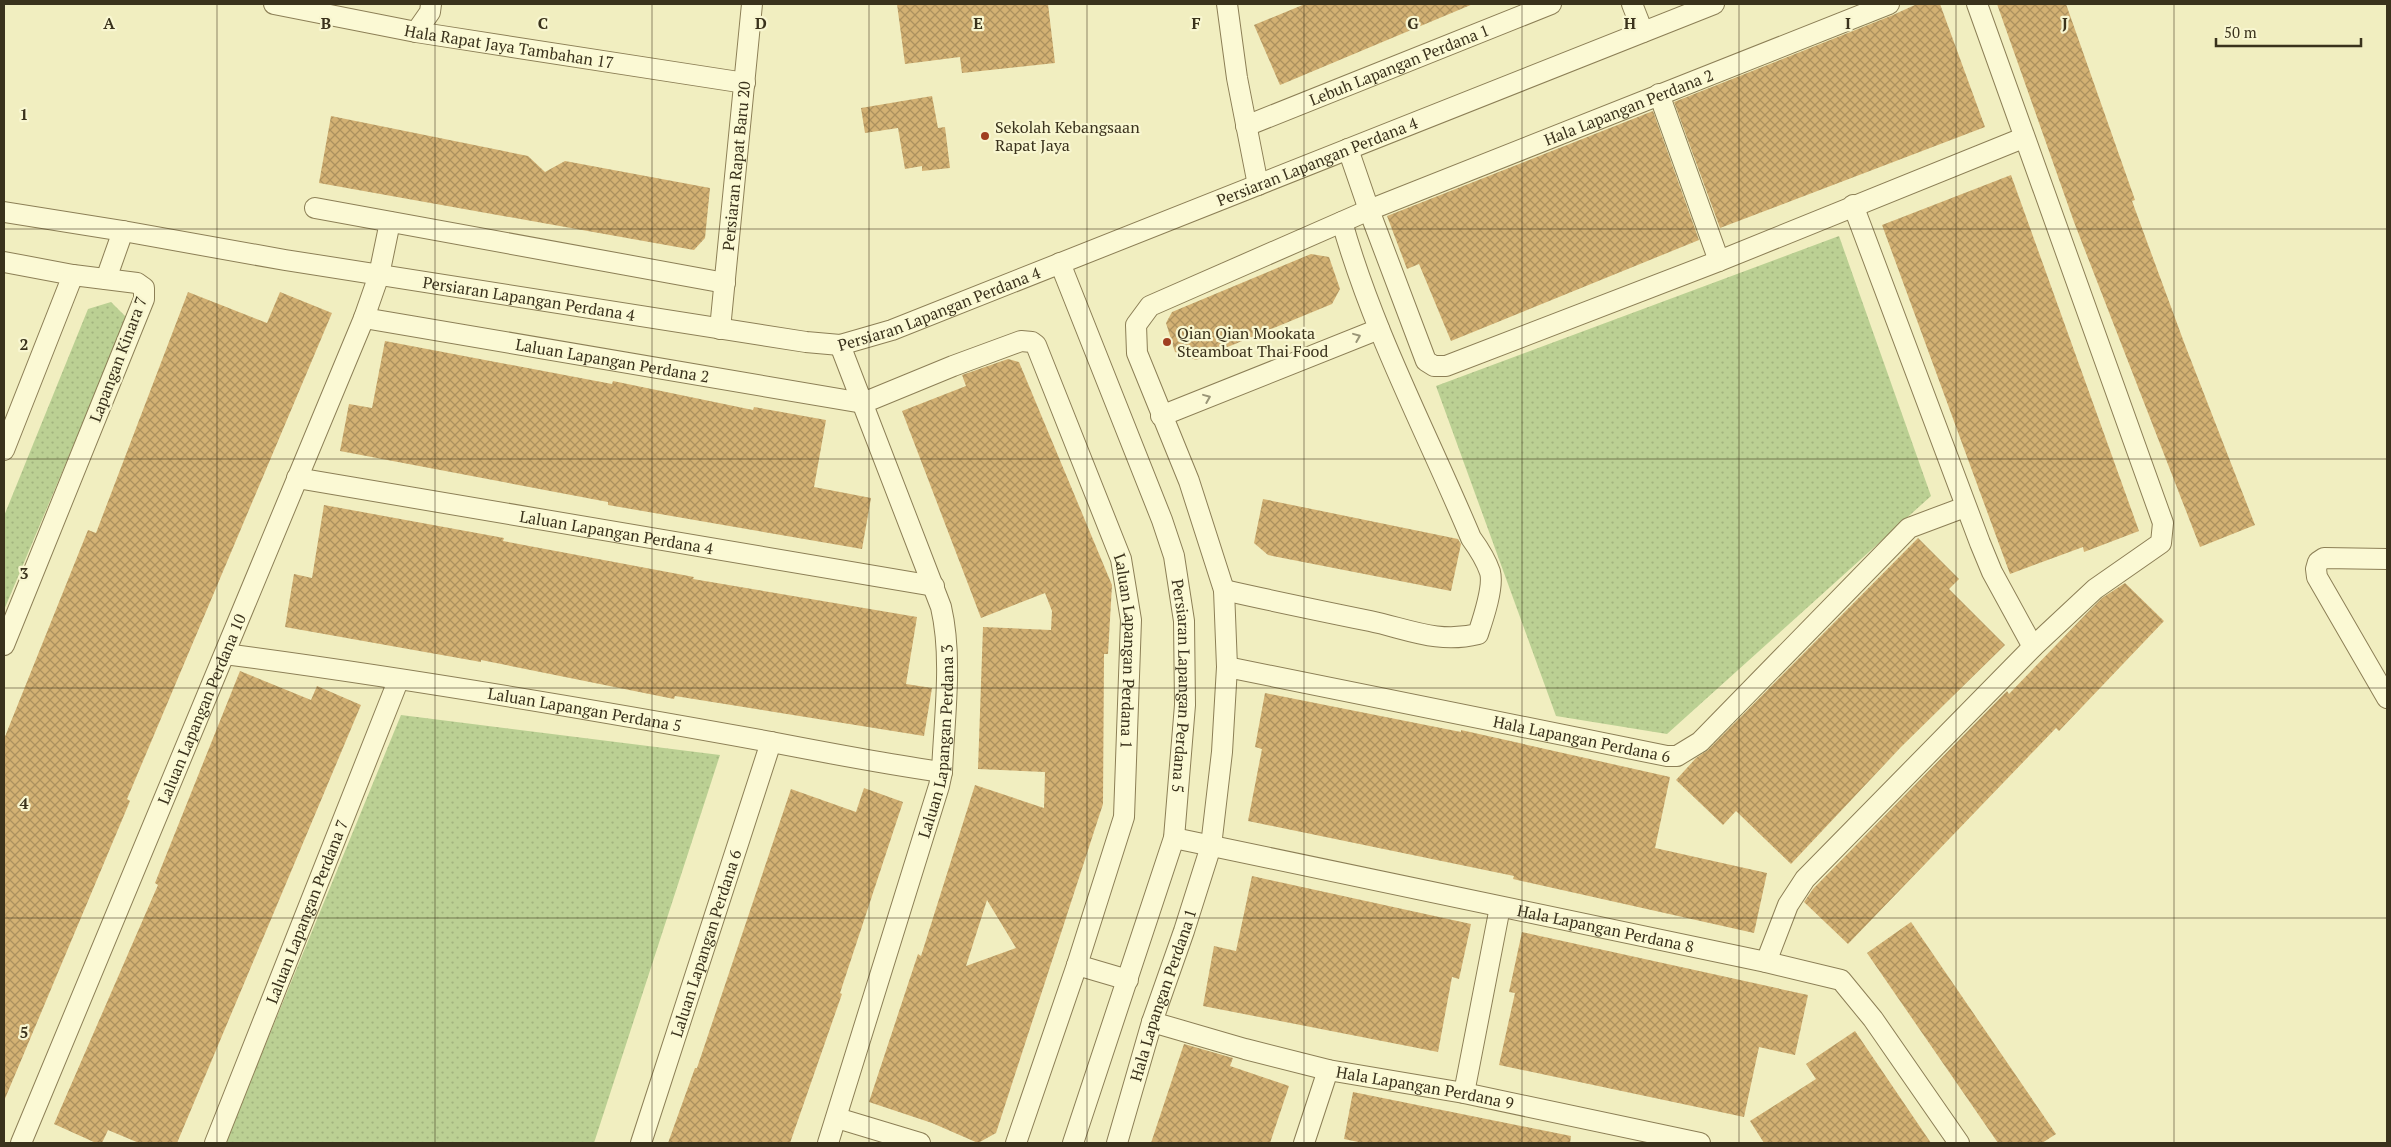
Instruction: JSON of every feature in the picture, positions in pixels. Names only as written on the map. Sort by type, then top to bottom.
[{"type":"street","name":"Hala Rapat Jaya Tambahan 17","points":[[274,4],[416,32],[745,83]]},
{"type":"street","points":[[416,32],[430,12],[431,4]]},
{"type":"street","name":"Persiaran Rapat Baru 20","points":[[720,329],[752,4]]},
{"type":"street","points":[[1227,4],[1237,78],[1258,185]]},
{"type":"street","name":"Lebuh Lapangan Perdana 1","points":[[1246,126],[1551,4]]},
{"type":"street","points":[[1632,4],[1643,32]]},
{"type":"street","name":"Persiaran Lapangan Perdana 4","points":[[4,212],[123,230],[379,275],[720,329],[840,345],[892,330],[1258,185],[1643,32],[1690,8],[1714,4]]},
{"type":"street","name":"Hala Lapangan Perdana 2","points":[[1161,416],[1137,353],[1136,325],[1150,306],[1369,210],[1889,4]]},
{"type":"street","points":[[1766,962],[1788,906],[1805,879],[2033,647],[2095,590],[2162,543],[2163,524],[2023,138],[1977,4]]},
{"type":"street","points":[[1659,94],[1719,261]]},
{"type":"street","points":[[1348,149],[1426,361],[1434,366],[1446,366],[1719,261],[1853,205],[2023,138]]},
{"type":"street","points":[[1853,205],[1965,507],[1992,572],[2033,647]]},
{"type":"street","points":[[315,208],[726,283]]},
{"type":"street","name":"Laluan Lapangan Perdana 10","points":[[21,1143],[364,318],[379,275],[390,222]]},
{"type":"street","points":[[1224,590],[1388,625],[1433,637],[1459,638],[1478,634],[1486,612],[1491,574],[1482,553],[1471,538],[1379,328],[1342,222]]},
{"type":"street","points":[[106,279],[123,230]]},
{"type":"street","name":"Lapangan Kinara 7","points":[[4,262],[73,275],[137,283],[144,288],[144,299],[4,645]]},
{"type":"street","name":"Persiaran Lapangan Perdana 5","points":[[1060,263],[1162,520],[1174,556],[1184,621],[1185,705],[1174,838],[1073,1143]]},
{"type":"street","points":[[4,450],[73,275]]},
{"type":"street","name":"Laluan Lapangan Perdana 2","points":[[364,318],[863,403]]},
{"type":"street","points":[[1161,416],[1379,328]]},
{"type":"street","name":"Laluan Lapangan Perdana 1","points":[[863,403],[1021,341],[1032,342],[1039,350],[1122,559],[1131,620],[1124,817],[1077,965],[1016,1143]]},
{"type":"street","name":"Laluan Lapangan Perdana 3","points":[[828,1143],[942,772],[946,627],[934,586],[840,345]]},
{"type":"street","name":"Hala Lapangan Perdana 1","points":[[1117,1143],[1152,1022],[1211,846],[1222,752],[1227,667],[1224,590],[1189,481],[1161,416]]},
{"type":"street","name":"Laluan Lapangan Perdana 4","points":[[297,478],[934,586]]},
{"type":"street","name":"Hala Lapangan Perdana 6","points":[[1227,667],[1667,756],[1677,756],[1700,742],[1909,528],[1965,507]]},
{"type":"street","points":[[2387,559],[2324,558],[2318,562],[2316,570],[2317,577],[2387,698]]},
{"type":"street","name":"Laluan Lapangan Perdana 5","points":[[225,654],[320,667],[771,742],[866,761],[942,772]]},
{"type":"street","name":"Laluan Lapangan Perdana 7","points":[[215,1143],[398,680]]},
{"type":"street","name":"Laluan Lapangan Perdana 6","points":[[641,1143],[771,742]]},
{"type":"street","name":"Hala Lapangan Perdana 8","points":[[1174,838],[1766,962],[1841,980],[1873,1019],[1959,1143]]},
{"type":"street","points":[[1464,1093],[1500,907]]},
{"type":"street","points":[[1077,965],[1128,980]]},
{"type":"street","name":"Hala Lapangan Perdana 9","points":[[1152,1022],[1245,1049],[1328,1070],[1464,1093],[1700,1143]]},
{"type":"street","points":[[1304,1143],[1328,1070]]},
{"type":"street","points":[[837,1118],[920,1143]]},
{"type":"green space","points":[[1839,236],[1931,496],[1667,734],[1556,716],[1436,386]]},
{"type":"green space","points":[[111,302],[127,318],[4,610],[4,516],[88,309]]},
{"type":"green space","points":[[401,715],[720,755],[594,1143],[225,1143]]},
{"type":"building","points":[[897,4],[1048,4],[1055,63],[962,73],[960,57],[905,64]]},
{"type":"building","points":[[1305,4],[1473,4],[1280,85],[1254,25]]},
{"type":"building","points":[[1917,4],[1940,4],[1985,127],[1720,228],[1674,102]]},
{"type":"building","points":[[1997,4],[2066,4],[2135,200],[2132,201],[2185,345],[2255,525],[2200,547],[2074,222]]},
{"type":"building","points":[[932,96],[938,128],[945,127],[950,168],[922,171],[922,166],[905,169],[898,128],[865,133],[861,108]]},
{"type":"building","points":[[1653,111],[1699,240],[1451,341],[1419,264],[1407,269],[1387,216]]},
{"type":"building","points":[[331,116],[528,156],[545,172],[565,161],[710,188],[705,238],[694,250],[319,183]]},
{"type":"building","points":[[2011,175],[2139,531],[2084,552],[2083,547],[2010,574],[1882,225]]},
{"type":"building","points":[[1311,254],[1329,257],[1340,289],[1332,304],[1196,360],[1175,352],[1166,323],[1172,312]]},
{"type":"building","points":[[188,292],[267,323],[280,292],[332,313],[127,799],[130,801],[4,1101],[4,739],[88,530],[96,533]]},
{"type":"building","points":[[385,341],[612,384],[613,381],[753,410],[754,407],[826,420],[814,487],[871,498],[862,549],[608,505],[608,502],[340,451],[349,404],[372,408]]},
{"type":"building","points":[[1008,359],[1019,362],[1112,585],[1108,654],[1104,654],[1103,804],[996,1133],[978,1143],[932,1123],[869,1102],[918,954],[921,956],[975,785],[1044,808],[1045,772],[978,769],[983,627],[1051,630],[1052,611],[1045,593],[981,618],[902,411],[966,386],[962,375]],"holes":[[[987,900],[1016,948],[966,966]]]},
{"type":"building","points":[[1263,499],[1458,539],[1461,544],[1451,591],[1268,555],[1254,543]]},
{"type":"building","points":[[324,505],[504,538],[503,541],[694,577],[693,579],[917,617],[906,684],[932,688],[924,736],[675,696],[674,699],[481,660],[481,662],[285,627],[294,574],[312,578]]},
{"type":"building","points":[[1918,538],[1959,579],[1949,589],[2005,645],[1901,747],[1791,864],[1736,811],[1723,825],[1676,780]]},
{"type":"building","points":[[2125,583],[2164,621],[2059,731],[2056,728],[1848,944],[1804,902],[1813,889],[2007,691],[2009,694],[2102,598]]},
{"type":"building","points":[[240,671],[311,700],[317,686],[361,705],[177,1143],[139,1143],[108,1130],[102,1143],[96,1143],[54,1124],[158,885],[155,883]]},
{"type":"building","points":[[1265,693],[1461,732],[1461,730],[1670,777],[1655,848],[1767,873],[1754,933],[1513,879],[1514,876],[1248,821],[1262,749],[1255,747]]},
{"type":"building","points":[[864,788],[903,802],[840,993],[842,994],[790,1143],[668,1143],[695,1068],[697,1068],[791,789],[856,812]]},
{"type":"building","points":[[1252,876],[1471,924],[1459,979],[1452,977],[1438,1052],[1203,1006],[1214,946],[1236,951]]},
{"type":"building","points":[[1911,922],[2056,1134],[2042,1143],[1998,1143],[1867,953]]},
{"type":"building","points":[[1522,932],[1808,995],[1795,1055],[1759,1047],[1744,1117],[1499,1065],[1515,993],[1509,992]]},
{"type":"building","points":[[1855,1031],[1931,1143],[1764,1143],[1750,1121],[1816,1079],[1806,1064]]},
{"type":"building","points":[[1184,1044],[1233,1058],[1230,1066],[1289,1086],[1270,1143],[1151,1143]]},
{"type":"building","points":[[1353,1092],[1571,1136],[1570,1143],[1363,1143],[1344,1139]]},
{"type":"place","name":"Sekolah Kebangsaan Rapat Jaya","points":[[985,136]]},
{"type":"place","name":"Qian Qian Mookata Steamboat Thai Food","points":[[1167,342]]}]
